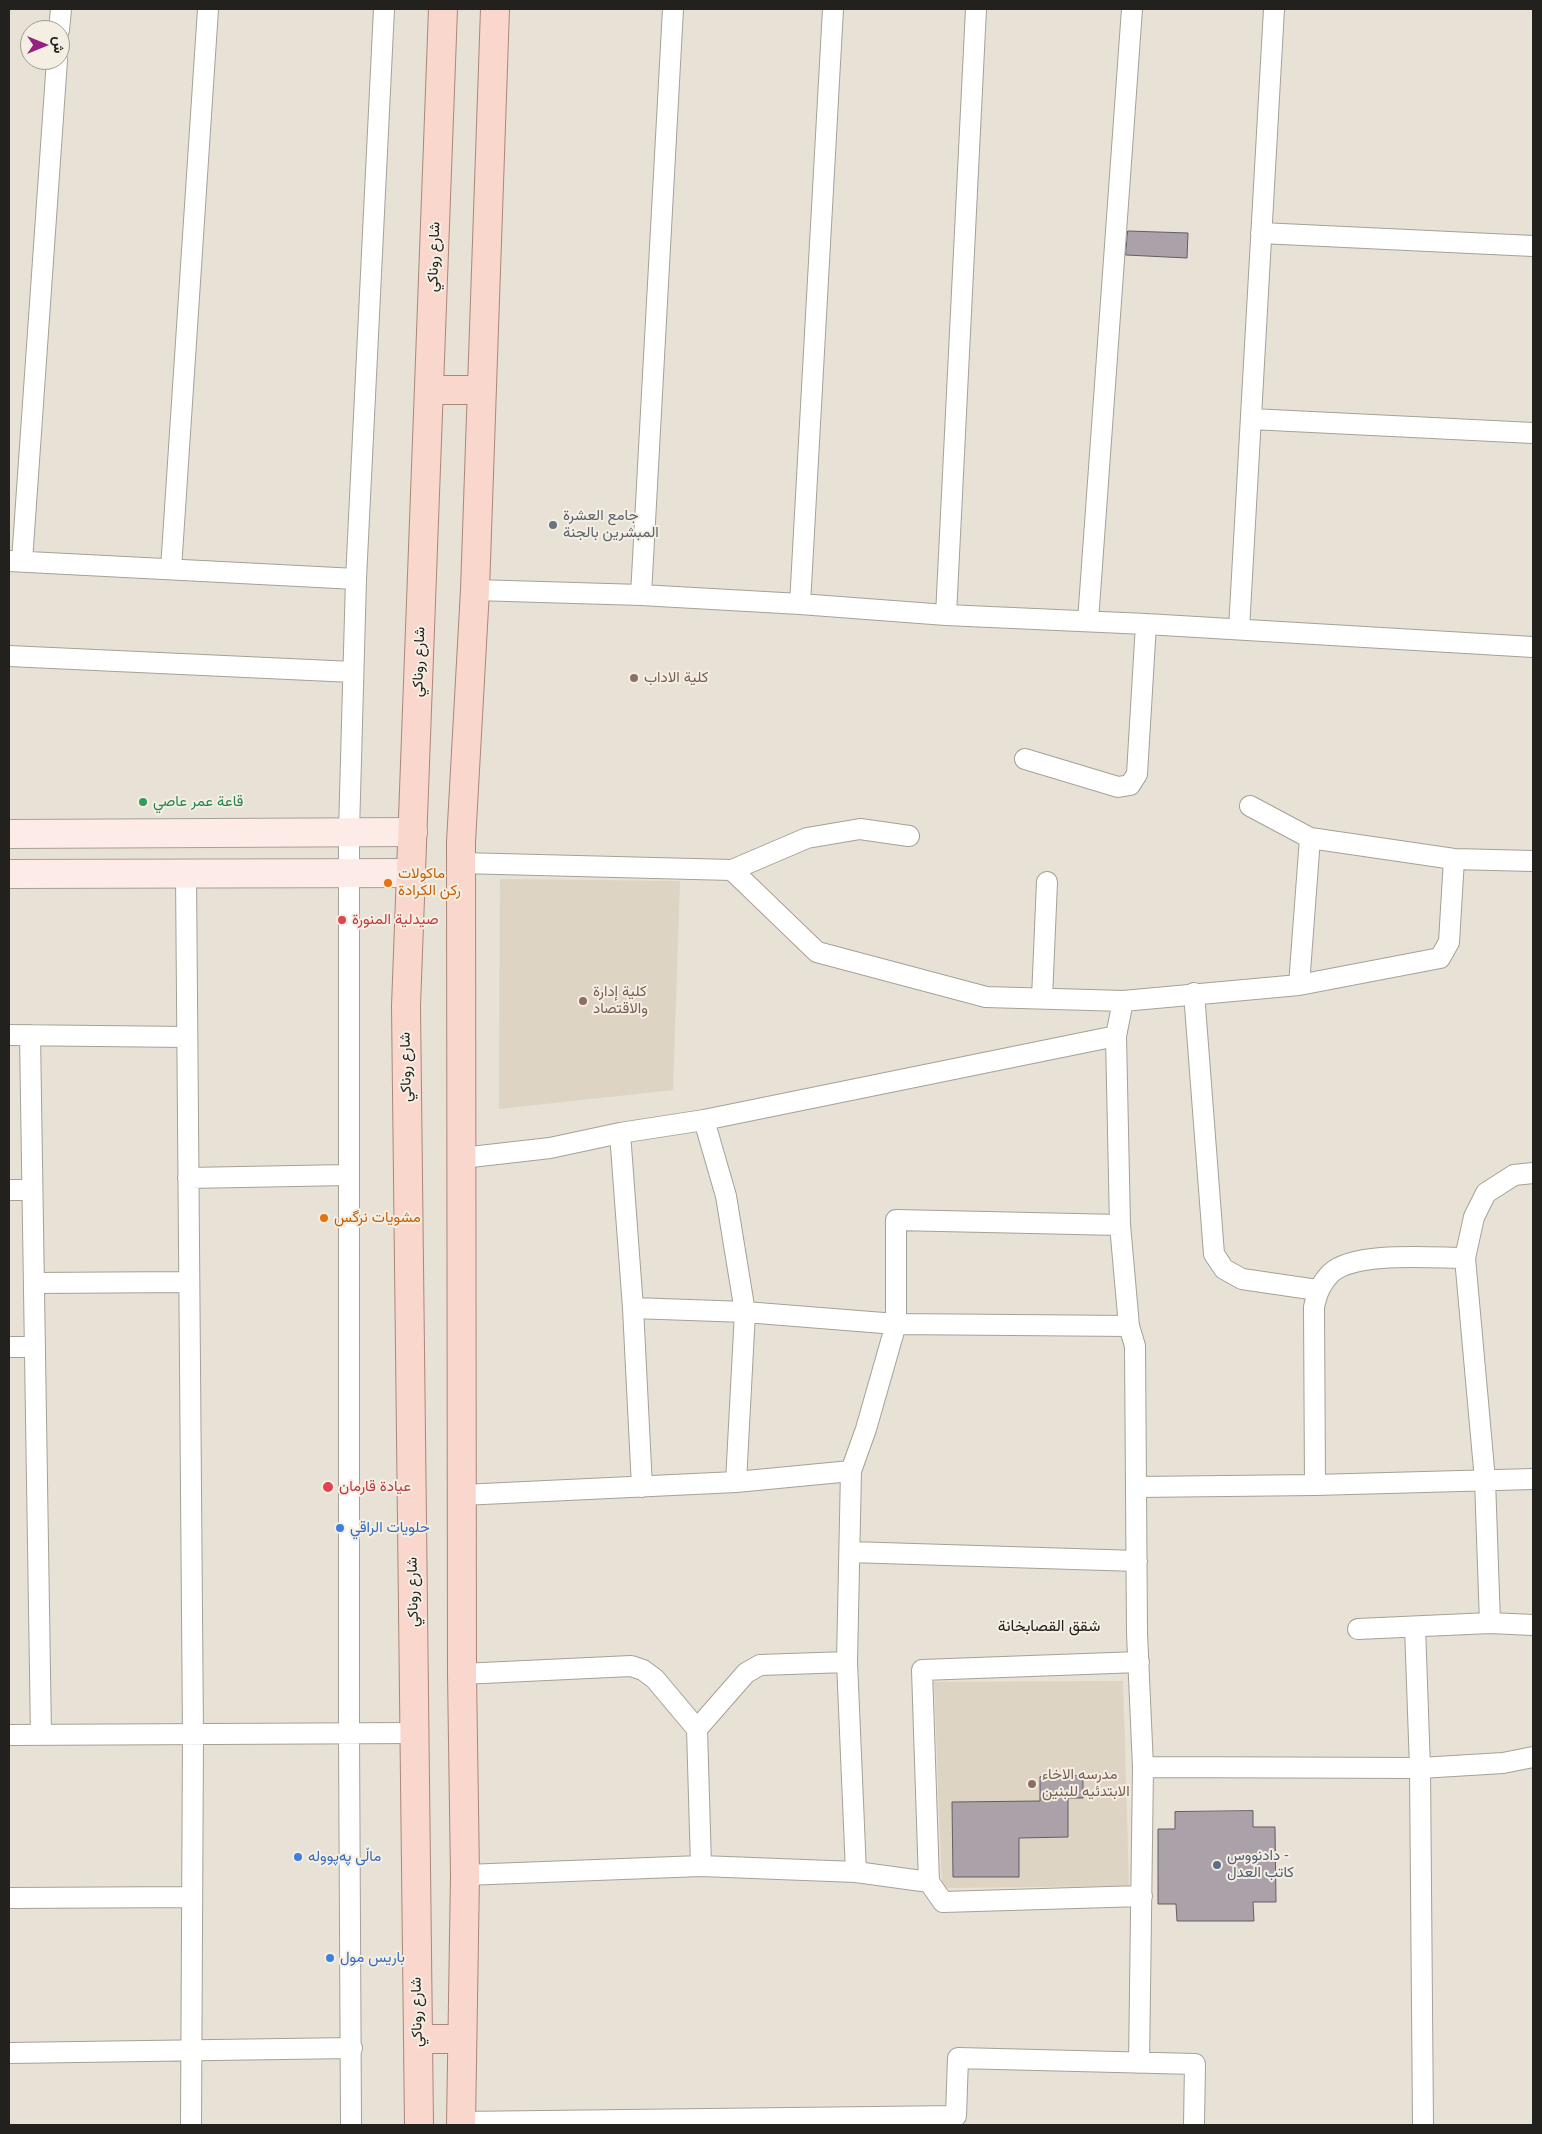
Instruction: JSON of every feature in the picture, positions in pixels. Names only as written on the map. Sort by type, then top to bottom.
[{"type":"main road","name":"شارع روناكي","points":[[419,2125],[406,1006],[443,9]]},
{"type":"main road","points":[[461,2124],[465,1874],[462,1674],[462,863],[475,590],[495,9]]},
{"type":"main road","points":[[429,390],[482,390]]},
{"type":"main road","points":[[9,834],[413,832]]},
{"type":"main road","points":[[9,874],[411,873]]},
{"type":"main road","points":[[418,2039],[462,2039]]},
{"type":"street","points":[[171,569],[208,9]]},
{"type":"street","points":[[352,2125],[349,1734],[348,873],[356,578],[384,9]]},
{"type":"street","points":[[641,594],[673,9]]},
{"type":"street","points":[[800,604],[832,9]]},
{"type":"street","points":[[946,615],[976,9]]},
{"type":"street","points":[[1088,621],[1132,9]]},
{"type":"street","points":[[1239,629],[1274,9]]},
{"type":"street","points":[[56,70],[15,561],[356,578]]},
{"type":"street","points":[[1261,234],[1533,246]]},
{"type":"street","points":[[1251,419],[1533,433]]},
{"type":"street","points":[[475,590],[641,594],[946,615],[1239,629],[1533,647]]},
{"type":"street","points":[[1025,759],[1118,787],[1130,785],[1137,774],[1146,624]]},
{"type":"street","points":[[9,656],[353,672]]},
{"type":"street","points":[[1250,806],[1310,838],[1454,859],[1533,861]]},
{"type":"street","points":[[462,863],[732,870],[807,838],[860,829],[909,836]]},
{"type":"street","points":[[1299,985],[1310,838]]},
{"type":"street","points":[[732,870],[817,952],[986,997],[1122,1001],[1299,985],[1440,958],[1449,942],[1454,859]]},
{"type":"street","points":[[186,874],[193,1735],[191,2125]]},
{"type":"street","points":[[1042,998],[1047,882]]},
{"type":"street","points":[[1194,993],[1214,1254],[1224,1269],[1242,1279],[1317,1290]]},
{"type":"street","points":[[1122,1001],[1116,1036],[1120,1225],[1128,1326],[1135,1346],[1137,1487],[1136,1633],[1139,1662],[1142,1767],[1139,2063]]},
{"type":"street","points":[[9,1035],[188,1037]]},
{"type":"street","points":[[30,1035],[41,1735]]},
{"type":"street","points":[[462,1158],[550,1148],[620,1133],[704,1120],[1116,1036]]},
{"type":"street","points":[[704,1120],[726,1196],[745,1312],[736,1482]]},
{"type":"street","points":[[620,1133],[633,1308],[642,1486]]},
{"type":"street","points":[[1490,1623],[1485,1480],[1465,1258],[1474,1217],[1486,1193],[1514,1175],[1533,1173]]},
{"type":"street","points":[[188,1178],[348,1175]]},
{"type":"street","points":[[9,1190],[32,1190]]},
{"type":"street","points":[[856,1872],[847,1662],[850,1471],[866,1429],[896,1324],[896,1220],[1120,1225]]},
{"type":"street","points":[[1315,1485],[1314,1307],[1317,1290],[1333,1272],[1374,1258],[1465,1258]]},
{"type":"street","points":[[34,1283],[190,1282]]},
{"type":"street","points":[[633,1308],[745,1312],[896,1324],[1128,1326]]},
{"type":"street","points":[[9,1347],[35,1348]]},
{"type":"street","points":[[462,1495],[736,1482],[850,1471]]},
{"type":"street","points":[[1137,1487],[1315,1485],[1533,1478]]},
{"type":"street","points":[[850,1552],[1137,1560]]},
{"type":"street","points":[[1358,1629],[1490,1623],[1533,1625]]},
{"type":"street","points":[[1414,1627],[1420,1768],[1423,2125]]},
{"type":"street","points":[[697,1729],[746,1673],[760,1665],[847,1662]]},
{"type":"street","points":[[1139,1662],[922,1670],[929,1882],[943,1902],[1142,1896]]},
{"type":"street","points":[[462,1674],[631,1666],[643,1670],[655,1679],[697,1729],[701,1866]]},
{"type":"street","points":[[9,1735],[414,1733]]},
{"type":"street","points":[[1142,1767],[1420,1768],[1503,1763],[1533,1757]]},
{"type":"street","points":[[465,1874],[701,1866],[856,1872],[929,1882]]},
{"type":"street","points":[[9,1898],[192,1897]]},
{"type":"street","points":[[9,2053],[352,2048]]},
{"type":"street","points":[[461,2124],[896,2120],[956,2116],[958,2058],[1195,2064],[1194,2125]]},
{"type":"shaded area","points":[[500,879],[680,881],[673,1090],[499,1109]]},
{"type":"shaded area","name":"مدرسه الاخاء الابتدئيه للبنين","points":[[1123,1681],[1129,1886],[942,1888],[934,1682]]},
{"type":"building","points":[[1128,231],[1188,233],[1187,258],[1126,255]]},
{"type":"building","points":[[1083,1776],[1083,1798],[1068,1798],[1068,1837],[1019,1838],[1019,1877],[953,1877],[952,1802],[1040,1801],[1040,1777]]},
{"type":"building","name":"دادنووس - کاتب العدل","points":[[1253,1811],[1253,1827],[1275,1827],[1276,1902],[1253,1902],[1254,1921],[1177,1921],[1176,1904],[1158,1904],[1158,1829],[1175,1829],[1175,1812]]},
{"type":"place","name":"جامع العشرة المبشرين بالجنة","points":[[553,525]]},
{"type":"place","name":"كلية الاداب","points":[[634,678]]},
{"type":"place","name":"قاعة عمر عاصي","points":[[143,802]]},
{"type":"place","name":"ماكولات ركن الكرادة","points":[[388,883]]},
{"type":"place","name":"صيدلية المنورة","points":[[342,920]]},
{"type":"place","name":"كلية إدارة والاقتصاد","points":[[583,1001]]},
{"type":"place","name":"مشويات نرگس","points":[[324,1218]]},
{"type":"place","name":"عيادة قارمان","points":[[328,1487]]},
{"type":"place","name":"حلويات الراقي","points":[[340,1528]]},
{"type":"place","name":"مدرسه الاخاء الابتدئيه للبنين","points":[[1032,1784]]},
{"type":"place","name":"ماڵی پەپوولە","points":[[298,1857]]},
{"type":"place","name":"دادنووس - کاتب العدل","points":[[1217,1865]]},
{"type":"place","name":"باريس مول","points":[[330,1958]]},
{"type":"district","name":"شقق القصابخانة","points":[[1049,1626]]}]
